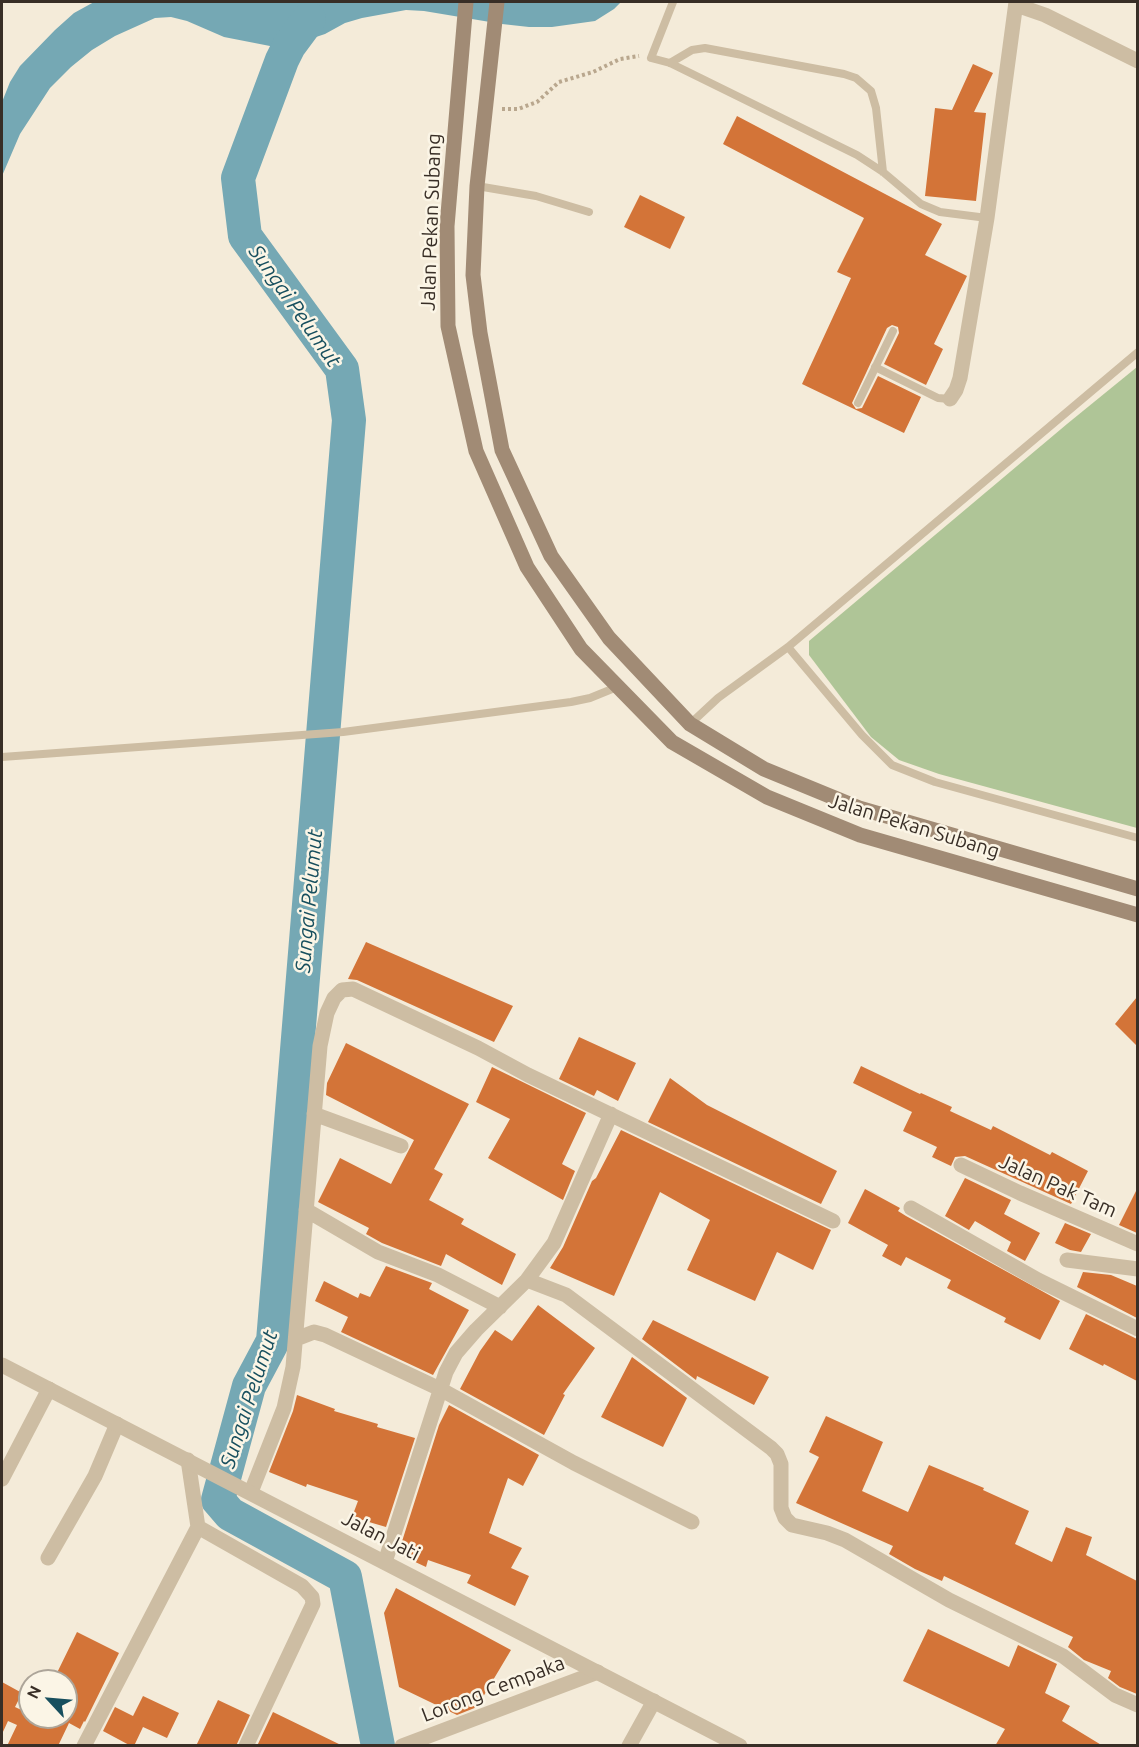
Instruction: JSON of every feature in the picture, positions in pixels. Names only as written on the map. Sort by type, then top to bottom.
[{"type":"main road","name":"Jalan Pekan Subang","points":[[466,2],[447,226],[448,326],[476,452],[527,567],[581,649],[672,742],[767,797],[860,835],[1137,915]]},
{"type":"main road","name":"Jalan Pekan Subang","points":[[497,2],[477,186],[473,275],[480,333],[502,450],[550,556],[609,638],[690,724],[764,769],[859,808],[1137,889]]},
{"type":"street","points":[[950,399],[960,378],[987,218],[1016,3],[1137,61]]},
{"type":"street","points":[[247,1491],[284,1408],[293,1367],[320,1046],[327,1013],[334,998],[342,990],[353,989],[833,1221]]},
{"type":"street","points":[[314,1114],[401,1146]]},
{"type":"street","points":[[385,1562],[446,1372],[456,1353],[527,1280],[554,1243],[611,1114]]},
{"type":"street","name":"Jalan Pak Tam","points":[[961,1165],[1137,1244]]},
{"type":"street","points":[[911,1208],[1038,1281],[1137,1329]]},
{"type":"street","points":[[306,1210],[378,1252],[438,1275],[500,1307]]},
{"type":"street","points":[[1067,1260],[1137,1269]]},
{"type":"street","points":[[527,1280],[566,1295],[771,1448],[777,1454],[781,1464],[781,1508],[785,1518],[792,1525],[827,1533],[845,1540],[949,1600],[1063,1656],[1115,1695],[1137,1705]]},
{"type":"street","points":[[296,1339],[314,1332],[325,1335],[440,1389],[574,1463],[692,1522]]},
{"type":"street","name":"Jalan Jati","points":[[2,1365],[740,1746]]},
{"type":"street","points":[[2,1479],[49,1389]]},
{"type":"street","points":[[48,1558],[95,1476],[117,1424]]},
{"type":"street","points":[[84,1746],[198,1527],[188,1460]]},
{"type":"street","points":[[198,1527],[302,1586],[312,1597],[312,1604],[246,1746]]},
{"type":"street","name":"Lorong Cempaka","points":[[404,1745],[598,1672]]},
{"type":"street","points":[[628,1746],[654,1701]]},
{"type":"lane","points":[[673,2],[651,58],[670,63],[857,155],[883,172],[908,194],[931,208],[940,212],[987,218]]},
{"type":"lane","points":[[670,63],[692,50],[705,48],[856,78],[872,91],[883,172]]},
{"type":"lane","points":[[477,186],[536,196],[589,213]]},
{"type":"lane","points":[[858,402],[893,331]]},
{"type":"lane","points":[[690,724],[718,698],[788,647],[1137,352]]},
{"type":"lane","points":[[875,368],[938,398],[950,399]]},
{"type":"lane","points":[[788,647],[862,735],[892,765],[935,782],[1137,838]]},
{"type":"lane","points":[[2,757],[343,732],[571,702],[590,698],[617,687]]},
{"type":"path","points":[[486,108],[519,109],[537,102],[559,81],[593,72],[620,59],[642,56],[651,58]]},
{"type":"green space","points":[[1137,367],[1137,828],[939,774],[899,760],[871,737],[809,655],[809,641]]},
{"type":"water","points":[[94,2],[621,2],[595,21],[552,27],[502,24],[406,10],[345,23],[325,34],[289,46],[270,46],[224,37],[187,21],[171,17],[155,18],[115,36],[92,50],[50,88],[20,134],[2,176],[2,102],[10,82],[20,66],[55,30],[74,13]]},
{"type":"building","points":[[973,64],[993,73],[974,112],[986,113],[976,201],[925,196],[935,108],[952,110]]},
{"type":"building","points":[[737,116],[942,224],[925,255],[967,276],[934,344],[943,349],[926,385],[884,364],[899,333],[898,327],[892,325],[887,328],[852,403],[856,409],[862,408],[878,376],[921,397],[904,433],[802,384],[851,278],[837,272],[864,218],[723,144]]},
{"type":"building","points":[[640,195],[685,217],[670,249],[624,227]]},
{"type":"building","points":[[366,942],[513,1006],[494,1042],[357,980],[348,979]]},
{"type":"building","points":[[1137,997],[1137,1046],[1115,1024]]},
{"type":"building","points":[[579,1037],[636,1063],[618,1101],[597,1090],[594,1096],[559,1079]]},
{"type":"building","points":[[346,1043],[469,1104],[434,1169],[443,1174],[429,1200],[464,1219],[461,1224],[516,1254],[502,1285],[446,1254],[441,1266],[382,1243],[366,1234],[369,1228],[318,1202],[340,1158],[391,1184],[414,1140],[326,1095],[327,1083]]},
{"type":"building","points":[[861,1066],[952,1107],[950,1111],[991,1130],[993,1126],[1050,1155],[1052,1152],[1088,1171],[1071,1204],[965,1156],[955,1157],[951,1166],[932,1157],[937,1147],[903,1131],[912,1112],[853,1083]]},
{"type":"building","points":[[492,1067],[586,1113],[562,1164],[575,1171],[563,1200],[488,1158],[510,1119],[476,1102]]},
{"type":"building","points":[[670,1078],[707,1105],[837,1171],[821,1204],[648,1122]]},
{"type":"building","points":[[621,1130],[831,1230],[813,1270],[777,1252],[755,1301],[687,1270],[710,1220],[660,1192],[614,1296],[550,1268],[563,1247],[592,1181],[596,1178]]},
{"type":"building","points":[[965,1178],[1011,1200],[1004,1214],[1040,1233],[1025,1261],[1007,1251],[1011,1242],[975,1221],[969,1230],[945,1216]]},
{"type":"building","points":[[865,1189],[900,1208],[898,1211],[906,1216],[1060,1301],[1040,1340],[1004,1322],[1006,1318],[947,1288],[951,1280],[906,1257],[901,1266],[882,1256],[888,1245],[848,1223]]},
{"type":"building","points":[[1137,1189],[1137,1233],[1119,1225]]},
{"type":"building","points":[[1065,1223],[1091,1234],[1081,1252],[1055,1243]]},
{"type":"building","points":[[386,1266],[432,1283],[429,1289],[469,1310],[433,1375],[341,1332],[348,1317],[315,1301],[324,1281],[358,1298],[360,1293],[370,1297]]},
{"type":"building","points":[[1083,1272],[1111,1275],[1137,1286],[1137,1318],[1077,1287]]},
{"type":"building","points":[[538,1305],[595,1348],[563,1394],[565,1395],[544,1435],[460,1389],[480,1351],[495,1330],[512,1341]]},
{"type":"building","points":[[1086,1314],[1137,1339],[1137,1381],[1069,1349]]},
{"type":"building","points":[[653,1320],[769,1377],[754,1405],[697,1376],[696,1380],[642,1339]]},
{"type":"building","points":[[632,1357],[687,1398],[663,1447],[601,1417]]},
{"type":"building","points":[[297,1395],[335,1409],[334,1411],[378,1424],[377,1427],[415,1438],[386,1527],[352,1517],[358,1501],[307,1484],[306,1487],[269,1472]]},
{"type":"building","points":[[449,1405],[539,1455],[523,1486],[508,1478],[489,1533],[522,1548],[511,1568],[529,1576],[515,1606],[467,1583],[471,1575],[428,1560],[426,1567],[398,1554],[439,1425]]},
{"type":"building","points":[[826,1416],[883,1442],[862,1491],[908,1512],[929,1465],[984,1488],[983,1490],[1029,1511],[1015,1544],[1052,1562],[1066,1527],[1092,1537],[1086,1555],[1137,1581],[1137,1694],[1120,1687],[1108,1678],[1111,1671],[1084,1660],[1068,1647],[1073,1637],[944,1576],[942,1581],[915,1569],[889,1554],[893,1546],[796,1503],[819,1457],[809,1452]]},
{"type":"building","points":[[396,1588],[511,1650],[477,1707],[457,1715],[399,1687],[384,1613]]},
{"type":"building","points":[[928,1629],[1009,1667],[1018,1645],[1057,1664],[1045,1693],[1070,1706],[1062,1721],[1103,1746],[995,1746],[1005,1729],[903,1681]]},
{"type":"building","points":[[77,1632],[119,1653],[80,1729],[78,1728],[78,1669],[59,1669]]},
{"type":"building","points":[[2,1682],[18,1691],[18,1701],[15,1707],[18,1708],[18,1729],[66,1729],[58,1746],[7,1746],[17,1725],[8,1721],[2,1734]]},
{"type":"building","points":[[143,1696],[179,1713],[167,1738],[143,1727],[134,1746],[131,1746],[103,1731],[115,1707],[133,1716]]},
{"type":"building","points":[[218,1700],[250,1715],[236,1746],[196,1746]]},
{"type":"building","points":[[273,1712],[343,1746],[257,1746]]},
{"type":"waterway","name":"Sungai Pelumut","points":[[309,19],[289,46],[282,60],[238,178],[245,236],[342,369],[349,420],[273,1341],[249,1386],[218,1500],[230,1514],[345,1577],[378,1746]]}]
